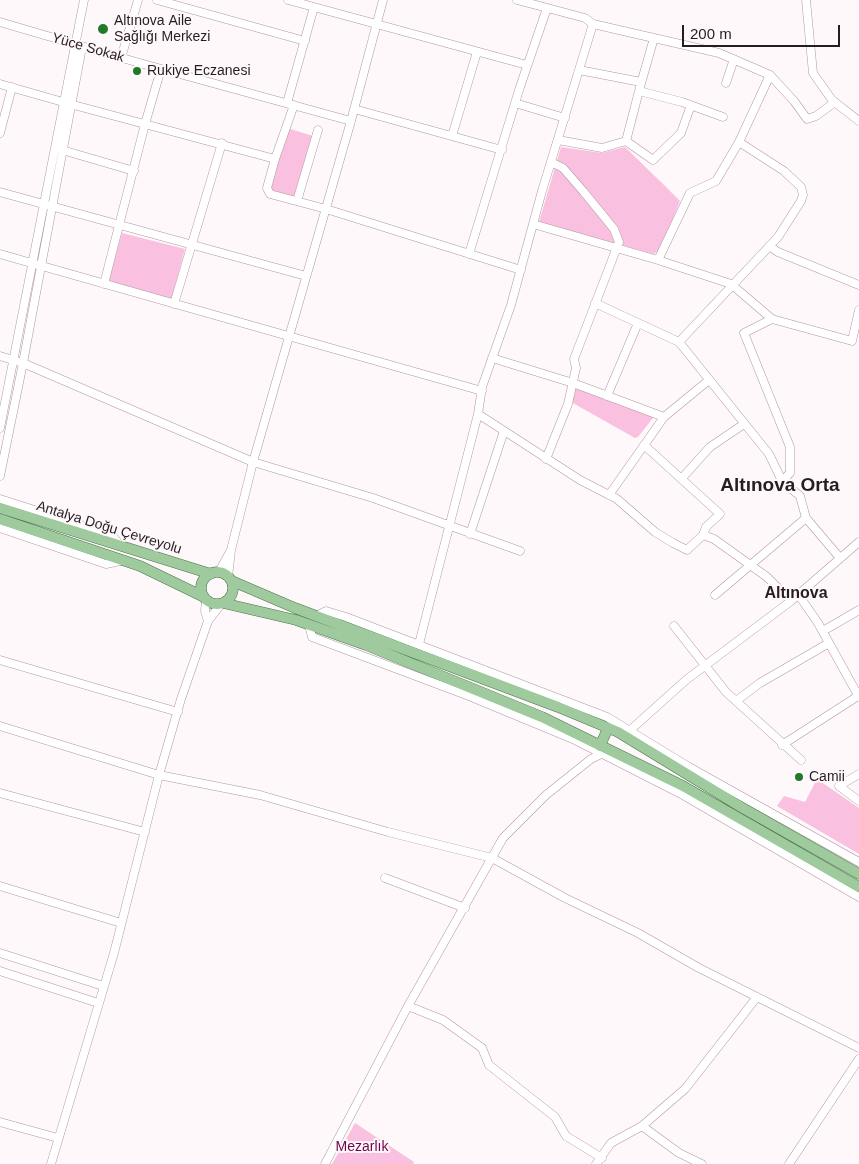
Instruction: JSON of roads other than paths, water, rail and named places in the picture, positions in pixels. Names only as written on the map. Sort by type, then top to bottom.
[{"type":"main road","name":"Antalya Doğu Çevreyolu","points":[[1,500],[122,548],[223,576],[316,616],[628,735],[741,807],[859,874]]},
{"type":"main road","name":"Antalya Doğu Çevreyolu","points":[[0,519],[140,566],[205,599]]},
{"type":"main road","points":[[222,603],[231,596],[223,576],[202,584],[205,599],[213,604],[222,603],[309,625],[488,693],[542,716],[603,750],[621,756],[683,786],[859,887]]},
{"type":"main road","points":[[603,750],[608,728]]},
{"type":"main road","points":[[621,756],[628,735]]},
{"type":"street","points":[[0,428],[43,203],[78,46],[84,0]]},
{"type":"street","points":[[121,58],[138,0]]},
{"type":"street","points":[[157,0],[305,41]]},
{"type":"street","points":[[288,0],[527,65]]},
{"type":"street","points":[[223,576],[288,336],[351,121],[383,0]]},
{"type":"street","points":[[517,0],[585,18],[593,24],[719,53],[734,59],[770,75],[807,118],[816,116],[835,102]]},
{"type":"street","points":[[806,0],[813,73],[835,102],[859,121]]},
{"type":"street","points":[[314,7],[268,192],[521,270]]},
{"type":"street","points":[[469,254],[527,65],[547,8]]},
{"type":"street","name":"Yüce Sokak","points":[[0,22],[78,46],[351,121]]},
{"type":"street","points":[[419,644],[478,414],[482,391],[512,305],[533,224],[593,24]]},
{"type":"street","points":[[626,141],[654,38]]},
{"type":"street","points":[[452,136],[477,52]]},
{"type":"street","points":[[726,83],[734,59]]},
{"type":"street","points":[[104,284],[161,69]]},
{"type":"street","points":[[579,70],[641,82]]},
{"type":"street","points":[[658,260],[690,193],[716,181],[740,142],[770,75]]},
{"type":"street","points":[[0,84],[275,159]]},
{"type":"street","points":[[0,133],[12,87]]},
{"type":"street","points":[[639,92],[691,105],[723,117]]},
{"type":"street","points":[[0,476],[42,266],[62,150],[66,103]]},
{"type":"street","points":[[515,103],[564,118]]},
{"type":"street","points":[[626,141],[653,160],[681,133],[691,105]]},
{"type":"street","points":[[354,109],[502,150]]},
{"type":"street","points":[[297,201],[318,130]]},
{"type":"street","points":[[558,140],[602,148],[626,141]]},
{"type":"street","points":[[679,342],[731,284],[778,237],[801,201],[803,191],[800,185],[784,171],[740,142]]},
{"type":"street","points":[[174,304],[222,143]]},
{"type":"street","points":[[62,150],[134,171]]},
{"type":"street","points":[[546,458],[568,404],[576,368],[574,359],[619,242],[614,229],[563,168],[551,162]]},
{"type":"street","points":[[0,192],[306,276]]},
{"type":"street","points":[[533,224],[658,260],[731,284],[772,319],[852,341],[859,310]]},
{"type":"street","points":[[769,246],[787,256],[859,285]]},
{"type":"street","points":[[0,254],[482,391]]},
{"type":"street","points":[[595,303],[679,342],[769,454],[782,481],[800,496],[806,518],[840,558]]},
{"type":"street","points":[[772,319],[744,333],[790,447],[790,472],[782,481]]},
{"type":"street","points":[[608,396],[638,323]]},
{"type":"street","points":[[0,356],[23,363],[253,462],[373,498],[520,551]]},
{"type":"street","points":[[492,358],[573,383],[664,417]]},
{"type":"street","points":[[609,495],[664,417],[710,380]]},
{"type":"street","points":[[478,414],[546,458],[609,495],[655,532],[687,550],[703,535],[706,527],[720,514],[644,445]]},
{"type":"street","points":[[682,478],[710,447],[744,424]]},
{"type":"street","points":[[470,534],[504,431]]},
{"type":"street","points":[[715,595],[806,518]]},
{"type":"street","points":[[0,528],[106,564],[124,560]]},
{"type":"street","points":[[703,535],[714,539],[752,565],[791,601]]},
{"type":"street","points":[[628,735],[647,713],[791,601],[859,542]]},
{"type":"street","points":[[782,745],[858,696],[822,631],[798,594]]},
{"type":"street","points":[[205,599],[205,611],[208,621]]},
{"type":"street","points":[[51,1164],[121,923],[159,775],[178,712],[208,621],[222,603]]},
{"type":"street","points":[[822,631],[859,610]]},
{"type":"street","points":[[316,616],[326,611],[419,644],[607,717],[628,735],[859,862]]},
{"type":"street","points":[[674,626],[705,666],[736,701],[782,745],[801,760]]},
{"type":"street","points":[[736,701],[760,683],[829,643]]},
{"type":"street","points":[[0,660],[178,712]]},
{"type":"street","points":[[0,726],[159,775],[260,795],[388,832],[492,858],[757,997],[859,1048]]},
{"type":"street","points":[[325,1164],[408,1006],[503,838],[546,794],[603,750],[859,897]]},
{"type":"street","points":[[859,774],[839,786],[859,801]]},
{"type":"street","points":[[0,793],[145,832]]},
{"type":"street","points":[[385,878],[465,908]]},
{"type":"street","points":[[0,886],[121,923]]},
{"type":"street","points":[[0,953],[103,986]]},
{"type":"street","points":[[0,971],[98,1003]]},
{"type":"street","points":[[408,1006],[443,1020],[482,1048],[489,1065],[555,1118],[566,1136],[599,1161],[611,1143],[642,1126],[685,1089],[757,997]]},
{"type":"street","points":[[789,1164],[859,1059]]},
{"type":"street","points":[[0,1122],[58,1138]]},
{"type":"street","points":[[642,1126],[680,1153],[702,1164]]},
{"type":"place","name":"Altınova Aile Sağlığı Merkezi","points":[[103,29]]},
{"type":"place","name":"Rukiye Eczanesi","points":[[137,71]]},
{"type":"place","name":"Camii","points":[[799,777]]},
{"type":"district","name":"Altınova Orta","points":[[780,486]]},
{"type":"district","name":"Altınova","points":[[796,594]]},
{"type":"park label","name":"Mezarlık","points":[[362,1147]]}]
